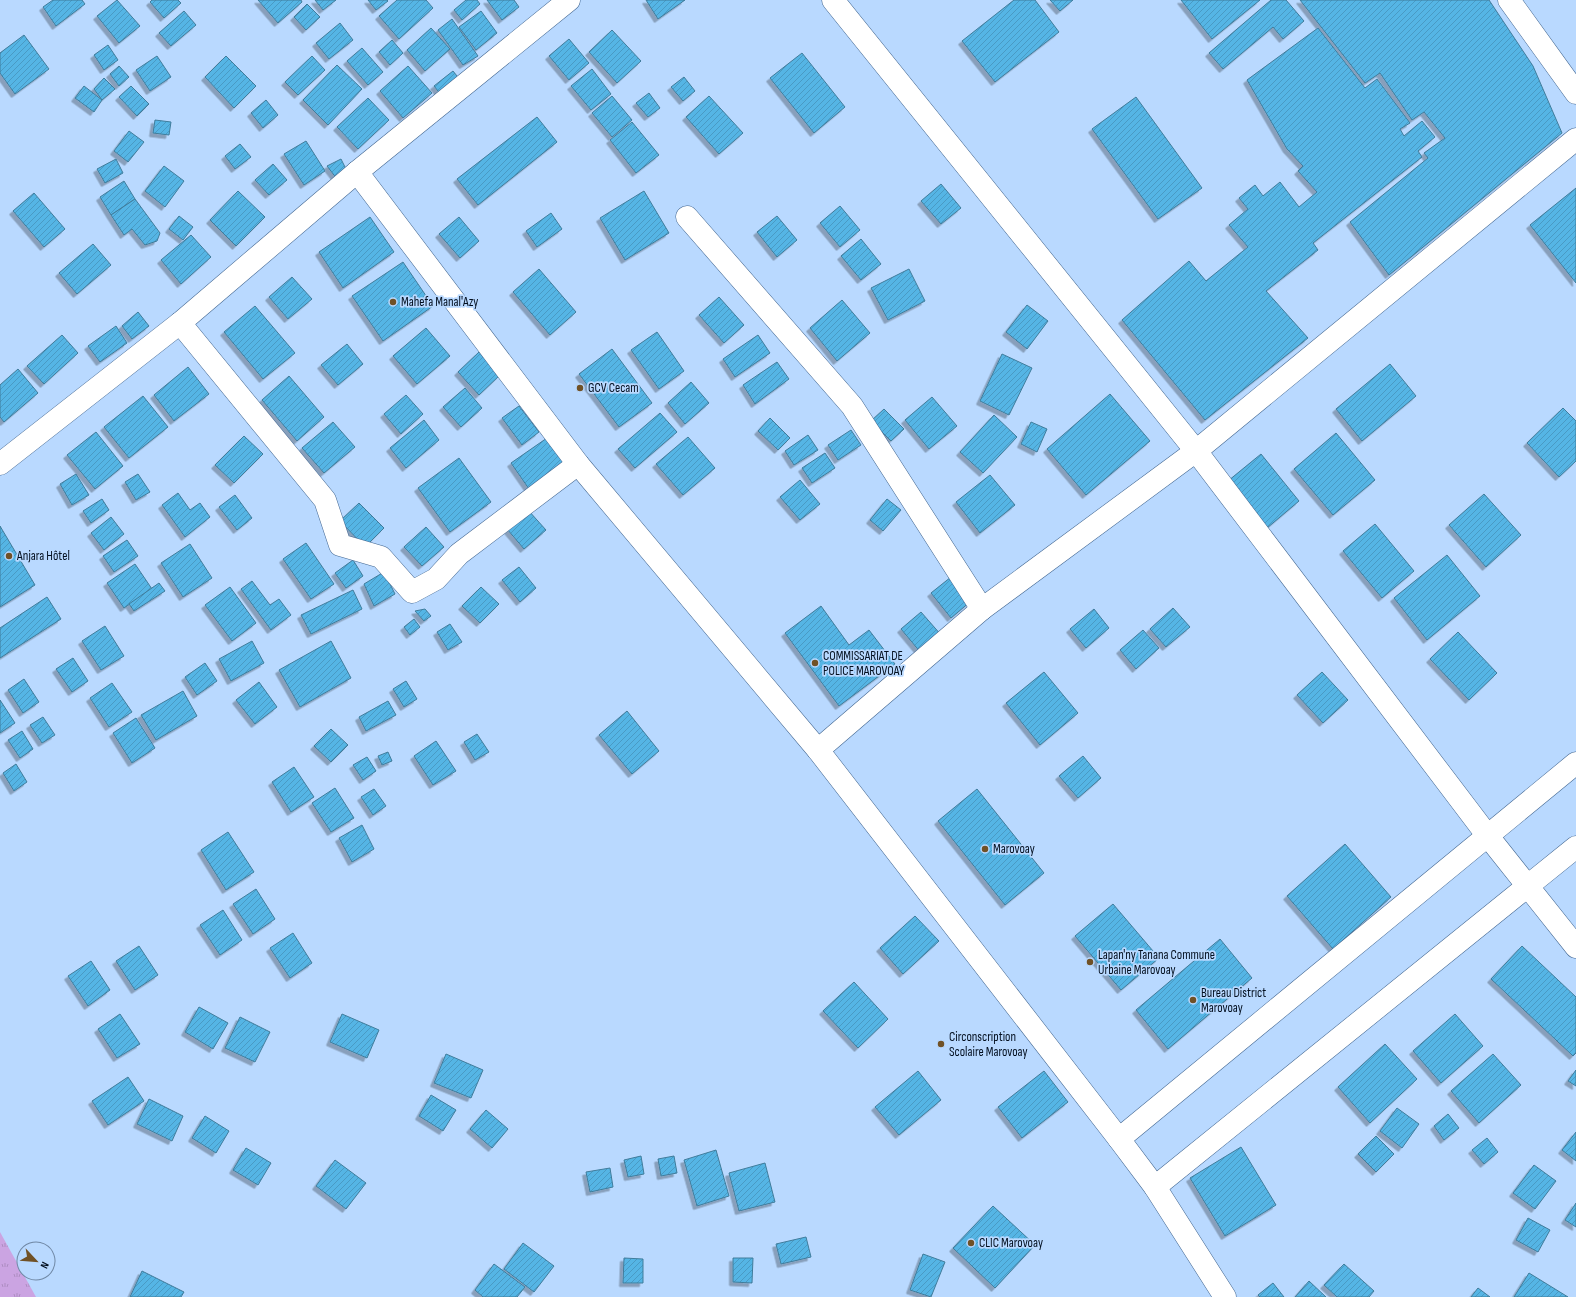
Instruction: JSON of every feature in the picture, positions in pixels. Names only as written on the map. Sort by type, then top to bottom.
[{"type":"street","points":[[0,464],[180,323],[357,172],[569,0]]},
{"type":"street","points":[[833,0],[1196,452],[1487,835],[1576,947]]},
{"type":"street","points":[[1509,0],[1576,93]]},
{"type":"street","points":[[818,750],[982,609],[1196,452],[1576,139]]},
{"type":"street","points":[[357,172],[578,464],[818,750],[1119,1139],[1155,1187],[1225,1297]]},
{"type":"street","points":[[688,217],[852,406],[982,609]]},
{"type":"street","points":[[180,323],[325,500],[340,545],[381,557],[412,592],[436,579],[459,554],[578,464]]},
{"type":"street","points":[[1119,1139],[1576,763]]},
{"type":"street","points":[[1155,1187],[1576,847]]},
{"type":"green space","points":[[0,1232],[16,1261],[16,1281],[27,1281],[36,1297],[0,1297]]},
{"type":"building","points":[[53,0],[82,0],[85,4],[56,26],[43,7]]},
{"type":"building","points":[[117,0],[140,26],[119,43],[97,16]]},
{"type":"building","points":[[152,0],[178,0],[181,3],[164,18],[150,2]]},
{"type":"building","points":[[258,0],[301,0],[302,2],[278,23]]},
{"type":"building","points":[[315,0],[336,0],[323,10]]},
{"type":"building","points":[[368,0],[387,0],[388,1],[376,10]]},
{"type":"building","points":[[397,0],[426,0],[433,8],[399,39],[379,16]]},
{"type":"building","points":[[466,0],[477,0],[480,4],[462,20],[454,10]]},
{"type":"building","points":[[487,0],[514,0],[519,7],[502,20]]},
{"type":"building","points":[[646,0],[685,0],[658,19]]},
{"type":"building","points":[[1014,0],[1035,0],[1059,32],[995,82],[962,41]]},
{"type":"building","points":[[1050,0],[1073,0],[1060,11]]},
{"type":"building","points":[[1181,0],[1260,0],[1212,39]]},
{"type":"building","points":[[1271,0],[1286,0],[1304,21],[1283,39],[1273,27],[1223,69],[1209,53]]},
{"type":"building","points":[[1300,0],[1489,0],[1533,66],[1562,133],[1389,275],[1350,222],[1428,158],[1424,153],[1445,138],[1424,112],[1412,120],[1380,73],[1365,83]]},
{"type":"building","points":[[307,4],[320,17],[306,30],[294,17]]},
{"type":"building","points":[[184,11],[196,25],[171,46],[159,33]]},
{"type":"building","points":[[481,11],[497,33],[476,50],[459,27]]},
{"type":"building","points":[[452,19],[478,56],[463,65],[438,30]]},
{"type":"building","points":[[340,23],[353,40],[329,59],[316,43]]},
{"type":"building","points":[[431,28],[450,49],[425,71],[407,50]]},
{"type":"building","points":[[1318,28],[1365,88],[1377,79],[1410,123],[1400,129],[1404,136],[1422,121],[1435,137],[1418,151],[1422,157],[1313,243],[1318,250],[1266,291],[1308,338],[1205,420],[1122,320],[1189,261],[1206,281],[1248,247],[1229,225],[1248,209],[1239,198],[1255,185],[1263,196],[1280,182],[1299,207],[1317,192],[1298,171],[1303,166],[1287,149],[1247,80]]},
{"type":"building","points":[[612,30],[641,61],[617,83],[589,52]]},
{"type":"building","points":[[24,35],[49,69],[15,94],[0,73],[0,53]]},
{"type":"building","points":[[569,39],[589,63],[569,80],[549,56]]},
{"type":"building","points":[[392,40],[403,53],[390,65],[379,52]]},
{"type":"building","points":[[108,45],[118,60],[104,70],[94,55]]},
{"type":"building","points":[[362,48],[383,72],[368,85],[347,61]]},
{"type":"building","points":[[802,53],[845,107],[814,133],[770,78]]},
{"type":"building","points":[[157,56],[171,77],[150,91],[136,70]]},
{"type":"building","points":[[226,56],[256,86],[234,108],[205,77]]},
{"type":"building","points":[[312,56],[325,70],[298,95],[285,82]]},
{"type":"building","points":[[337,65],[362,89],[328,125],[303,100]]},
{"type":"building","points":[[119,66],[129,77],[119,86],[110,74]]},
{"type":"building","points":[[408,66],[432,93],[403,118],[380,91]]},
{"type":"building","points":[[592,69],[611,94],[591,110],[571,86]]},
{"type":"building","points":[[453,71],[461,81],[442,96],[434,86]]},
{"type":"building","points":[[684,77],[695,91],[683,101],[671,87]]},
{"type":"building","points":[[104,78],[115,89],[102,100],[94,89]]},
{"type":"building","points":[[84,86],[102,100],[94,112],[75,98]]},
{"type":"building","points":[[131,86],[149,104],[137,116],[119,97]]},
{"type":"building","points":[[649,93],[660,108],[648,117],[636,103]]},
{"type":"building","points":[[612,96],[632,120],[612,137],[592,113]]},
{"type":"building","points":[[709,96],[743,133],[719,154],[686,117]]},
{"type":"building","points":[[1136,97],[1202,188],[1158,219],[1092,129]]},
{"type":"building","points":[[368,98],[389,120],[358,149],[337,127]]},
{"type":"building","points":[[266,100],[278,115],[263,128],[251,113]]},
{"type":"building","points":[[537,117],[557,142],[478,205],[457,179]]},
{"type":"building","points":[[155,120],[171,122],[169,135],[153,133]]},
{"type":"building","points":[[632,122],[659,155],[636,173],[610,140]]},
{"type":"building","points":[[129,131],[144,142],[128,162],[114,151]]},
{"type":"building","points":[[306,141],[325,171],[304,185],[284,154]]},
{"type":"building","points":[[240,144],[251,157],[235,169],[225,156]]},
{"type":"building","points":[[116,159],[123,173],[105,183],[97,169]]},
{"type":"building","points":[[341,159],[348,173],[337,179],[327,166]]},
{"type":"building","points":[[273,164],[287,180],[269,195],[255,180]]},
{"type":"building","points":[[164,166],[184,181],[165,207],[145,191]]},
{"type":"building","points":[[124,181],[135,199],[111,215],[100,197]]},
{"type":"building","points":[[941,184],[961,208],[941,224],[921,201]]},
{"type":"building","points":[[1576,188],[1576,283],[1530,225]]},
{"type":"building","points":[[238,191],[265,217],[236,246],[210,220]]},
{"type":"building","points":[[644,191],[669,233],[625,260],[600,218]]},
{"type":"building","points":[[34,193],[65,229],[44,247],[13,211]]},
{"type":"building","points":[[135,199],[160,233],[157,241],[145,245],[132,229],[124,235],[111,215]]},
{"type":"building","points":[[840,206],[860,230],[840,247],[820,223]]},
{"type":"building","points":[[551,213],[562,229],[537,247],[526,231]]},
{"type":"building","points":[[179,216],[193,227],[183,240],[169,229]]},
{"type":"building","points":[[777,216],[797,240],[777,257],[757,232]]},
{"type":"building","points":[[370,217],[394,252],[343,288],[319,252]]},
{"type":"building","points":[[459,217],[479,241],[460,258],[439,234]]},
{"type":"building","points":[[191,235],[211,257],[181,284],[161,260]]},
{"type":"building","points":[[861,239],[881,264],[861,280],[841,256]]},
{"type":"building","points":[[93,244],[111,265],[77,294],[59,273]]},
{"type":"building","points":[[403,262],[433,306],[383,341],[352,296]]},
{"type":"building","points":[[539,269],[576,312],[550,335],[513,292]]},
{"type":"building","points":[[909,269],[925,301],[888,320],[871,288]]},
{"type":"building","points":[[292,277],[312,299],[288,319],[269,297]]},
{"type":"building","points":[[719,297],[744,325],[724,343],[699,315]]},
{"type":"building","points":[[842,300],[870,333],[837,361],[810,328]]},
{"type":"building","points":[[1027,305],[1048,321],[1027,349],[1006,332]]},
{"type":"building","points":[[255,306],[295,353],[263,379],[224,332]]},
{"type":"building","points":[[138,312],[149,326],[132,339],[122,326]]},
{"type":"building","points":[[116,326],[127,343],[100,362],[88,346]]},
{"type":"building","points":[[426,328],[450,356],[417,384],[393,356]]},
{"type":"building","points":[[657,332],[684,371],[659,389],[631,350]]},
{"type":"building","points":[[62,335],[78,353],[44,384],[27,366]]},
{"type":"building","points":[[758,335],[770,353],[735,377],[723,359]]},
{"type":"building","points":[[347,344],[363,364],[338,385],[321,365]]},
{"type":"building","points":[[612,349],[652,403],[619,427],[579,374]]},
{"type":"building","points":[[479,352],[500,375],[479,395],[458,372]]},
{"type":"building","points":[[1002,354],[1032,368],[1009,415],[980,401]]},
{"type":"building","points":[[777,362],[789,379],[755,404],[743,385]]},
{"type":"building","points":[[1390,364],[1416,396],[1362,441],[1336,409]]},
{"type":"building","points":[[188,367],[209,394],[174,421],[154,395]]},
{"type":"building","points":[[18,369],[38,393],[4,422],[0,417],[0,385]]},
{"type":"building","points":[[289,376],[324,417],[297,441],[262,400]]},
{"type":"building","points":[[691,382],[709,403],[685,424],[668,403]]},
{"type":"building","points":[[465,388],[482,408],[461,427],[443,407]]},
{"type":"building","points":[[1110,394],[1150,441],[1086,495],[1047,449]]},
{"type":"building","points":[[406,395],[423,414],[401,434],[384,414]]},
{"type":"building","points":[[143,396],[168,427],[129,458],[104,427]]},
{"type":"building","points":[[932,397],[957,426],[929,449],[905,420]]},
{"type":"building","points":[[519,406],[539,432],[522,445],[502,418]]},
{"type":"building","points":[[1563,408],[1576,421],[1576,461],[1559,477],[1527,443]]},
{"type":"building","points":[[884,409],[904,429],[891,441],[871,421]]},
{"type":"building","points":[[660,413],[677,432],[635,468],[618,449]]},
{"type":"building","points":[[994,415],[1017,437],[983,473],[960,452]]},
{"type":"building","points":[[770,418],[790,438],[778,450],[758,431]]},
{"type":"building","points":[[424,420],[439,440],[406,468],[390,448]]},
{"type":"building","points":[[333,422],[355,447],[324,473],[302,448]]},
{"type":"building","points":[[1031,422],[1047,429],[1037,452],[1021,444]]},
{"type":"building","points":[[851,430],[861,445],[838,460],[828,445]]},
{"type":"building","points":[[96,432],[123,466],[95,489],[67,455]]},
{"type":"building","points":[[1336,433],[1375,480],[1333,515],[1294,469]]},
{"type":"building","points":[[808,435],[818,450],[794,465],[785,451]]},
{"type":"building","points":[[244,436],[263,454],[234,483],[215,465]]},
{"type":"building","points":[[688,437],[715,468],[683,495],[656,464]]},
{"type":"building","points":[[547,438],[565,463],[529,489],[511,463]]},
{"type":"building","points":[[825,453],[835,468],[812,483],[802,468]]},
{"type":"building","points":[[1261,454],[1299,501],[1267,528],[1228,481]]},
{"type":"building","points":[[459,458],[491,502],[450,532],[418,488]]},
{"type":"building","points":[[76,474],[89,495],[72,505],[60,484]]},
{"type":"building","points":[[138,474],[150,492],[136,500],[125,482]]},
{"type":"building","points":[[990,475],[1015,505],[980,533],[956,502]]},
{"type":"building","points":[[800,480],[820,504],[800,520],[780,497]]},
{"type":"building","points":[[178,493],[190,510],[200,503],[210,517],[185,537],[162,505]]},
{"type":"building","points":[[1484,494],[1521,535],[1486,567],[1449,525]]},
{"type":"building","points":[[235,495],[252,518],[237,530],[219,507]]},
{"type":"building","points":[[102,499],[109,510],[91,523],[83,511]]},
{"type":"building","points":[[887,499],[901,510],[883,531],[870,520]]},
{"type":"building","points":[[359,503],[384,528],[365,547],[340,521]]},
{"type":"building","points":[[528,510],[546,530],[524,549],[507,529]]},
{"type":"building","points":[[111,517],[124,534],[104,550],[91,533]]},
{"type":"building","points":[[1375,524],[1414,571],[1382,598],[1343,551]]},
{"type":"building","name":"Anjara Hôtel","points":[[0,526],[35,585],[0,607]]},
{"type":"building","points":[[426,527],[444,547],[422,566],[404,547]]},
{"type":"building","points":[[127,540],[138,556],[114,572],[103,556]]},
{"type":"building","points":[[306,543],[334,584],[311,599],[283,559]]},
{"type":"building","points":[[190,544],[212,578],[183,597],[161,563]]},
{"type":"building","points":[[1447,555],[1480,596],[1427,640],[1394,598]]},
{"type":"building","points":[[353,560],[363,576],[346,588],[335,573]]},
{"type":"building","points":[[135,564],[152,589],[124,608],[107,583]]},
{"type":"building","points":[[519,567],[536,588],[520,602],[502,580]]},
{"type":"building","points":[[384,572],[395,594],[374,606],[364,584]]},
{"type":"building","points":[[951,577],[971,601],[951,618],[931,593]]},
{"type":"building","points":[[252,581],[270,605],[279,599],[291,615],[271,630],[241,589]]},
{"type":"building","points":[[159,583],[165,591],[134,611],[129,604]]},
{"type":"building","points":[[230,587],[256,623],[232,641],[205,605]]},
{"type":"building","points":[[481,587],[499,604],[480,623],[462,606]]},
{"type":"building","points":[[353,590],[362,609],[311,634],[301,615]]},
{"type":"building","points":[[47,597],[61,619],[0,658],[0,628]]},
{"type":"building","points":[[821,606],[849,645],[869,630],[895,664],[839,706],[785,633]]},
{"type":"building","points":[[1173,608],[1190,627],[1166,647],[1150,629]]},
{"type":"building","points":[[425,609],[431,616],[424,621],[415,611]]},
{"type":"building","points":[[1094,609],[1109,628],[1086,648],[1070,629]]},
{"type":"building","points":[[921,612],[942,636],[921,653],[901,629]]},
{"type":"building","points":[[414,619],[420,627],[410,635],[404,627]]},
{"type":"building","points":[[450,624],[462,642],[448,650],[437,632]]},
{"type":"building","points":[[105,626],[124,656],[101,670],[82,641]]},
{"type":"building","points":[[1143,630],[1159,648],[1136,669],[1120,650]]},
{"type":"building","points":[[1458,632],[1497,673],[1469,700],[1430,659]]},
{"type":"building","points":[[252,641],[264,663],[231,681],[219,659]]},
{"type":"building","points":[[331,641],[351,678],[300,707],[279,670]]},
{"type":"building","points":[[73,658],[88,681],[72,692],[56,669]]},
{"type":"building","points":[[205,663],[217,681],[197,695],[185,677]]},
{"type":"building","points":[[1044,672],[1078,713],[1040,745],[1006,703]]},
{"type":"building","points":[[1322,672],[1348,700],[1323,723],[1297,695]]},
{"type":"building","points":[[24,679],[39,702],[23,713],[8,690]]},
{"type":"building","points":[[406,681],[417,699],[404,707],[393,689]]},
{"type":"building","points":[[259,682],[277,707],[255,724],[236,700]]},
{"type":"building","points":[[112,683],[132,712],[109,727],[90,698]]},
{"type":"building","points":[[183,691],[197,716],[156,740],[141,715]]},
{"type":"building","points":[[0,700],[15,723],[0,733]]},
{"type":"building","points":[[388,701],[396,715],[366,731],[359,717]]},
{"type":"building","points":[[627,711],[659,751],[632,774],[599,735]]},
{"type":"building","points":[[43,717],[55,735],[42,743],[30,725]]},
{"type":"building","points":[[136,718],[155,748],[132,763],[113,733]]},
{"type":"building","points":[[331,729],[348,745],[331,762],[314,746]]},
{"type":"building","points":[[22,731],[33,749],[20,758],[8,740]]},
{"type":"building","points":[[477,734],[489,752],[475,760],[464,742]]},
{"type":"building","points":[[436,741],[456,771],[433,785],[414,756]]},
{"type":"building","points":[[388,752],[392,761],[382,765],[378,756]]},
{"type":"building","points":[[1083,756],[1101,778],[1078,798],[1059,776]]},
{"type":"building","points":[[367,757],[376,771],[363,780],[353,765]]},
{"type":"building","points":[[16,764],[27,782],[14,791],[3,773]]},
{"type":"building","points":[[294,767],[314,797],[291,812],[272,782]]},
{"type":"building","points":[[335,788],[354,818],[331,832],[312,803]]},
{"type":"building","points":[[374,789],[386,806],[373,815],[361,797]]},
{"type":"building","points":[[977,789],[1044,873],[1005,905],[938,821]]},
{"type":"building","points":[[362,825],[374,849],[352,862],[339,838]]},
{"type":"building","points":[[228,832],[254,872],[226,890],[201,850]]},
{"type":"building","points":[[1345,844],[1391,897],[1333,949],[1287,896]]},
{"type":"building","points":[[256,889],[275,919],[253,934],[233,904]]},
{"type":"building","points":[[1113,904],[1159,958],[1121,990],[1075,936]]},
{"type":"building","points":[[223,910],[242,940],[220,955],[200,925]]},
{"type":"building","points":[[915,916],[939,941],[903,974],[880,948]]},
{"type":"building","points":[[293,933],[312,963],[290,978],[270,948]]},
{"type":"building","points":[[1220,939],[1252,978],[1168,1049],[1136,1010]]},
{"type":"building","points":[[139,946],[158,975],[135,990],[116,961]]},
{"type":"building","points":[[1522,946],[1576,997],[1576,1053],[1573,1056],[1491,979]]},
{"type":"building","points":[[91,961],[110,990],[88,1006],[68,976]]},
{"type":"building","points":[[854,982],[888,1019],[858,1048],[823,1011]]},
{"type":"building","points":[[199,1007],[228,1023],[213,1049],[185,1032]]},
{"type":"building","points":[[120,1014],[140,1044],[117,1058],[98,1029]]},
{"type":"building","points":[[342,1014],[379,1030],[367,1058],[330,1042]]},
{"type":"building","points":[[1455,1014],[1483,1046],[1441,1083],[1413,1051]]},
{"type":"building","points":[[240,1017],[270,1032],[255,1062],[225,1048]]},
{"type":"building","points":[[1385,1044],[1417,1079],[1370,1123],[1338,1087]]},
{"type":"building","points":[[446,1054],[483,1070],[471,1098],[434,1083]]},
{"type":"building","points":[[1493,1054],[1521,1085],[1479,1123],[1451,1091]]},
{"type":"building","points":[[1576,1070],[1576,1086],[1568,1081]]},
{"type":"building","points":[[918,1071],[941,1100],[899,1135],[875,1107]]},
{"type":"building","points":[[1044,1071],[1068,1102],[1022,1138],[998,1107]]},
{"type":"building","points":[[128,1077],[144,1101],[108,1125],[92,1101]]},
{"type":"building","points":[[431,1095],[456,1110],[443,1131],[419,1116]]},
{"type":"building","points":[[149,1099],[183,1116],[172,1141],[137,1124]]},
{"type":"building","points":[[1397,1108],[1419,1124],[1402,1148],[1380,1131]]},
{"type":"building","points":[[486,1110],[508,1129],[492,1148],[470,1129]]},
{"type":"building","points":[[1448,1114],[1459,1128],[1444,1140],[1434,1126]]},
{"type":"building","points":[[205,1116],[229,1131],[216,1153],[192,1138]]},
{"type":"building","points":[[1576,1132],[1576,1161],[1562,1150]]},
{"type":"building","points":[[1376,1136],[1394,1154],[1376,1172],[1358,1154]]},
{"type":"building","points":[[1487,1138],[1498,1152],[1484,1164],[1472,1150]]},
{"type":"building","points":[[1241,1147],[1276,1205],[1225,1236],[1190,1178]]},
{"type":"building","points":[[246,1148],[271,1163],[258,1185],[233,1170]]},
{"type":"building","points":[[716,1150],[729,1196],[697,1206],[684,1160]]},
{"type":"building","points":[[641,1156],[644,1174],[628,1177],[624,1160]]},
{"type":"building","points":[[674,1156],[677,1173],[661,1176],[658,1159]]},
{"type":"building","points":[[335,1160],[366,1183],[346,1209],[316,1186]]},
{"type":"building","points":[[765,1163],[775,1202],[739,1211],[729,1173]]},
{"type":"building","points":[[1534,1165],[1556,1181],[1535,1209],[1513,1193]]},
{"type":"building","points":[[610,1168],[613,1187],[590,1192],[586,1172]]},
{"type":"building","points":[[1576,1203],[1576,1227],[1565,1220]]},
{"type":"building","points":[[993,1206],[1035,1245],[995,1288],[953,1248]]},
{"type":"building","points":[[1528,1218],[1550,1230],[1538,1252],[1516,1240]]},
{"type":"building","points":[[806,1237],[811,1257],[781,1264],[776,1244]]},
{"type":"building","points":[[523,1243],[554,1266],[534,1292],[504,1269]]},
{"type":"building","points":[[923,1254],[945,1262],[931,1297],[910,1290]]},
{"type":"building","points":[[624,1258],[643,1259],[643,1283],[623,1283]]},
{"type":"building","points":[[733,1258],[753,1258],[752,1283],[733,1282]]},
{"type":"building","points":[[494,1264],[525,1287],[517,1297],[483,1297],[475,1290]]},
{"type":"building","points":[[1344,1264],[1374,1291],[1369,1297],[1337,1297],[1324,1285]]},
{"type":"building","points":[[142,1271],[184,1292],[181,1297],[130,1297]]},
{"type":"building","points":[[1529,1273],[1568,1297],[1514,1297]]},
{"type":"building","points":[[1309,1281],[1326,1297],[1295,1297]]},
{"type":"building","points":[[1273,1283],[1284,1297],[1260,1297],[1258,1295]]},
{"type":"building","points":[[1478,1288],[1490,1297],[1471,1297]]},
{"type":"place","name":"Mahefa Manal'Azy","points":[[393,302]]},
{"type":"place","name":"GCV Cecam","points":[[580,388]]},
{"type":"place","name":"Anjara Hôtel","points":[[9,556]]},
{"type":"place","name":"COMMISSARIAT DE POLICE MAROVOAY","points":[[815,663]]},
{"type":"place","name":"Marovoay","points":[[985,849]]},
{"type":"place","name":"Lapan'ny Tanana Commune Urbaine Marovoay","points":[[1090,962]]},
{"type":"place","name":"Bureau District Marovoay","points":[[1193,1000]]},
{"type":"place","name":"Circonscription Scolaire Marovoay","points":[[941,1044]]},
{"type":"place","name":"CLIC Marovoay","points":[[971,1243]]}]
